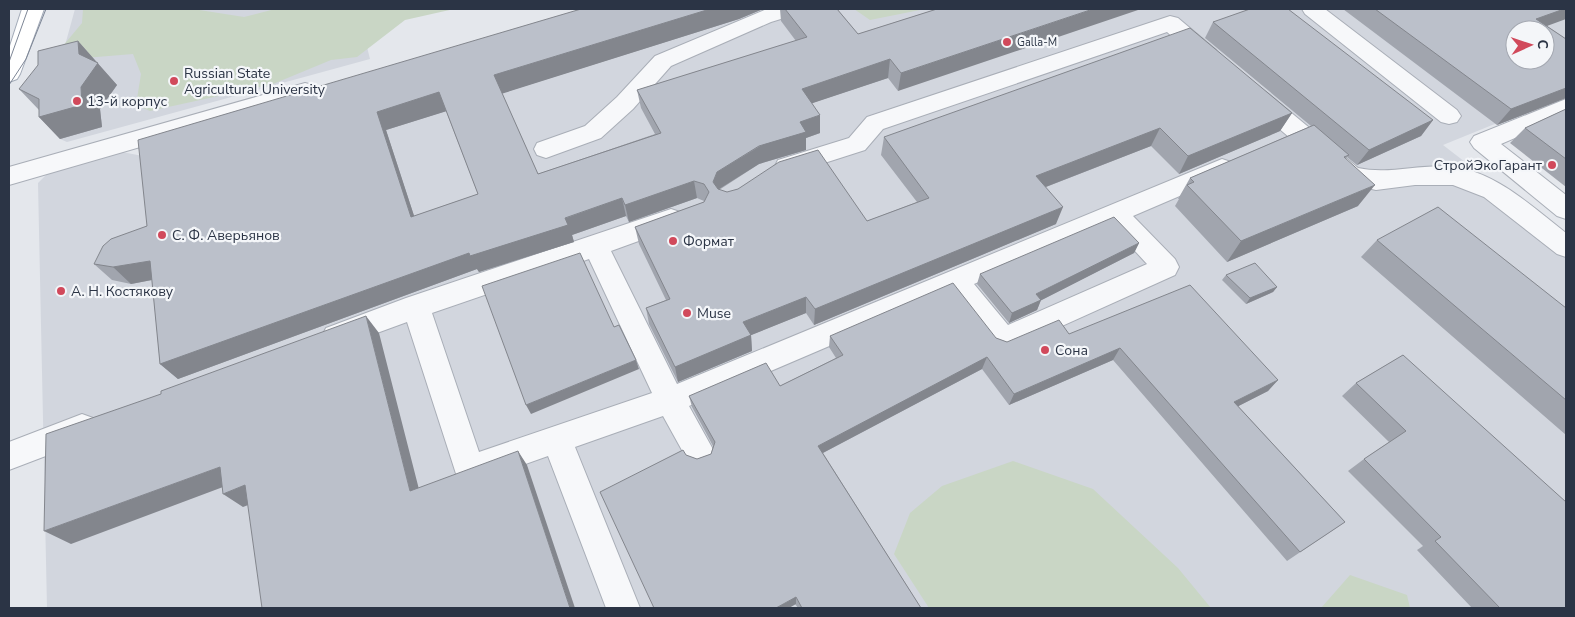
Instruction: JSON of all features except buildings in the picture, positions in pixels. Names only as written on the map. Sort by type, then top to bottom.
[{"type":"main road","points":[[9,74],[33,9]]},
{"type":"lane","points":[[546,149],[593,132],[625,104],[663,61],[763,17],[790,9]]},
{"type":"lane","points":[[1312,9],[1449,116]]},
{"type":"lane","points":[[769,172],[857,144],[875,124],[1170,23],[1221,67]]},
{"type":"lane","points":[[9,176],[240,120],[330,84]]},
{"type":"lane","points":[[1243,85],[1351,176],[1376,181],[1415,176],[1455,176],[1493,190],[1566,247]]},
{"type":"lane","points":[[1566,107],[1482,142],[1566,208]]},
{"type":"lane","points":[[1275,146],[1302,135]]},
{"type":"lane","points":[[416,306],[469,470],[670,400],[955,278],[1248,157]]},
{"type":"lane","points":[[317,343],[416,306],[596,247],[696,210]]},
{"type":"lane","points":[[955,278],[1002,340],[1166,267],[1116,212]]},
{"type":"lane","points":[[596,247],[670,400],[700,453]]},
{"type":"lane","points":[[9,456],[108,418]]},
{"type":"lane","points":[[557,440],[623,608]]},
{"type":"shaded area","name":"Russian State Agricultural University","points":[[75,9],[423,9],[361,23],[370,59],[67,142],[60,139],[59,67]]},
{"type":"shaded area","points":[[646,9],[1566,9],[1566,95],[1443,145],[1566,240],[1566,608],[47,608],[38,183],[48,173],[122,152],[153,158]]},
{"type":"green space","name":"Russian State Agricultural University","points":[[83,9],[193,9],[244,17],[275,9],[454,9],[405,20],[357,57],[331,60],[273,84],[150,111],[136,105],[141,74],[133,54],[72,59],[62,47],[82,23]]},
{"type":"green space","points":[[854,9],[925,9],[870,20]]},
{"type":"green space","points":[[1013,461],[1093,489],[1178,568],[1211,608],[929,608],[894,554],[910,513],[942,486]]},
{"type":"green space","points":[[1350,575],[1407,595],[1410,608],[1321,608]]},
{"type":"tram line","points":[[9,62],[28,9]]},
{"type":"tram line","points":[[9,85],[26,59],[46,9]]},
{"type":"place","name":"Galla-M","points":[[1007,42]]},
{"type":"place","name":"Russian State Agricultural University","points":[[174,81]]},
{"type":"place","name":"13-й корпус","points":[[77,101]]},
{"type":"place","name":"СтройЭкоГарант","points":[[1552,165]]},
{"type":"place","name":"С. Ф. Аверьянов","points":[[162,235]]},
{"type":"place","name":"Формат","points":[[673,241]]},
{"type":"place","name":"А. Н. Костякову","points":[[61,291]]},
{"type":"place","name":"Muse","points":[[687,313]]},
{"type":"place","name":"Сона","points":[[1045,350]]}]
